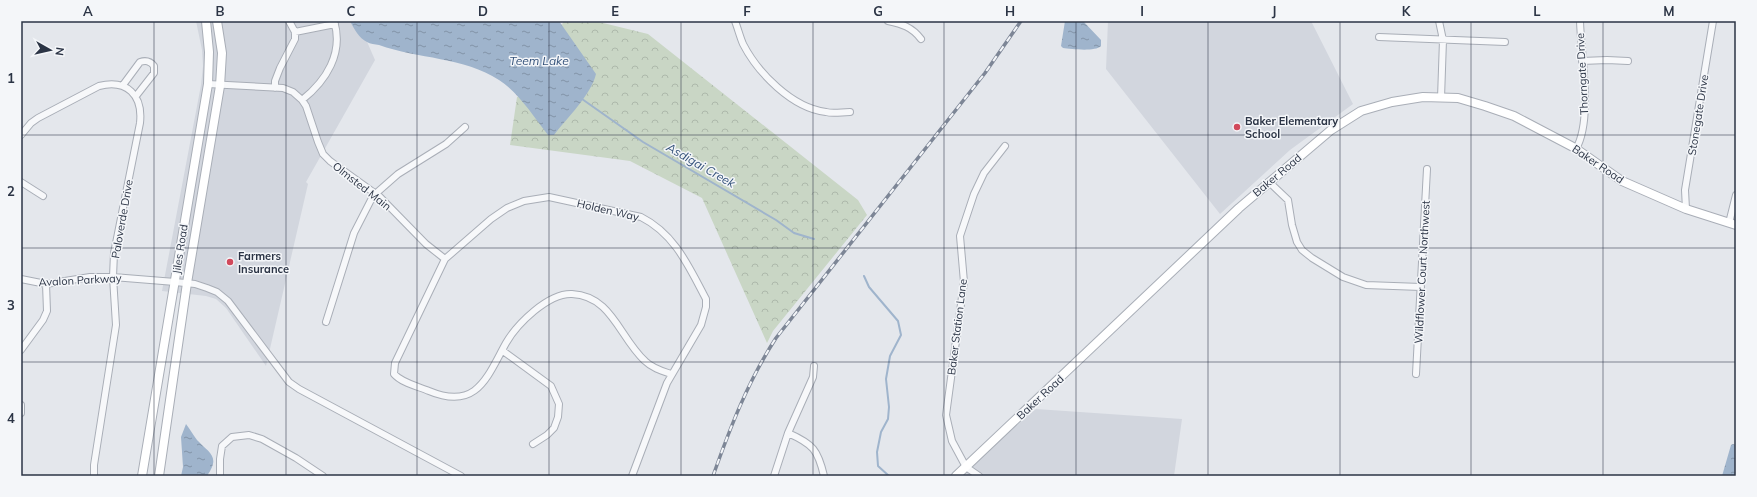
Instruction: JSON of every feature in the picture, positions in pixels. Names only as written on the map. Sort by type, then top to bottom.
[{"type":"main road","name":"Jiles Road","points":[[142,476],[208,84],[209,52],[206,21]]},
{"type":"main road","name":"Jiles Road","points":[[159,476],[187,283],[220,86],[222,53],[217,21]]},
{"type":"main road","name":"Baker Road","points":[[956,476],[1226,220],[1331,130],[1362,111],[1392,102],[1423,98],[1458,98],[1514,116],[1576,149],[1622,181],[1686,209],[1733,224]]},
{"type":"street","points":[[275,88],[277,75],[295,39],[295,32],[288,21]]},
{"type":"street","points":[[735,21],[742,42],[754,61],[788,96],[801,105],[826,113],[850,112]]},
{"type":"street","points":[[888,21],[907,26],[921,39]]},
{"type":"street","points":[[1439,21],[1443,40],[1441,98]]},
{"type":"street","name":"Thorngate Drive","points":[[1576,149],[1583,133],[1586,110],[1580,21]]},
{"type":"street","name":"Stonegate Drive","points":[[1686,209],[1685,190],[1713,21]]},
{"type":"street","points":[[295,32],[335,22],[336,45],[325,77],[318,87],[302,100]]},
{"type":"street","points":[[1380,37],[1505,42]]},
{"type":"street","points":[[1582,61],[1628,61]]},
{"type":"street","points":[[21,135],[31,123],[38,118],[99,86],[106,84],[123,85],[136,96],[154,73],[154,66],[151,62],[140,62],[123,85]]},
{"type":"street","name":"Olmsted Main","points":[[208,84],[220,86],[283,88],[294,92],[302,100],[309,113],[324,154],[342,171],[389,206],[426,244],[445,259]]},
{"type":"street","name":"Paloverde Drive","points":[[94,476],[94,465],[116,325],[113,277],[114,253],[142,112],[136,96]]},
{"type":"street","points":[[326,322],[354,233],[359,220],[374,194],[406,168],[446,144],[465,127]]},
{"type":"street","name":"Baker Station Lane","points":[[966,467],[952,441],[946,415],[964,282],[960,236],[972,200],[984,173],[1005,146]]},
{"type":"street","name":"Wildflower Court Northwest","points":[[1416,374],[1427,169]]},
{"type":"street","points":[[21,182],[43,196]]},
{"type":"street","points":[[1269,182],[1288,200],[1292,225],[1297,242],[1302,250],[1312,258],[1342,277],[1366,285],[1421,287]]},
{"type":"street","points":[[1733,224],[1736,195]]},
{"type":"street","name":"Holden Way","points":[[503,351],[487,379],[476,389],[459,397],[441,396],[414,385],[398,378],[394,374],[393,370],[445,259],[507,208],[524,201],[549,197],[645,219],[663,232],[674,243],[706,299],[706,306],[701,325],[671,374],[632,476]]},
{"type":"street","name":"Avalon Parkway","points":[[21,279],[46,284],[90,278],[113,277],[187,283]]},
{"type":"street","name":"Jiles Road","points":[[187,283],[217,292],[228,301],[288,382],[461,476]]},
{"type":"street","points":[[21,350],[43,320],[47,311],[46,284]]},
{"type":"street","points":[[533,444],[547,435],[554,428],[558,417],[559,404],[551,386],[503,351],[506,343],[513,333],[542,304],[563,294],[587,296],[600,303],[645,361],[658,369],[671,374]]},
{"type":"street","points":[[774,476],[788,433],[813,377],[814,366]]},
{"type":"street","points":[[21,405],[21,413]]},
{"type":"street","points":[[788,433],[805,440],[811,445],[821,462],[824,476]]},
{"type":"street","points":[[220,476],[222,446],[232,437],[249,435],[262,439],[296,458],[323,476]]},
{"type":"street","points":[[966,467],[979,476]]},
{"type":"shaded area","points":[[196,21],[358,21],[375,60],[306,182],[308,184],[266,366],[226,308],[216,299],[206,296],[162,291],[201,85],[203,66],[202,50]]},
{"type":"shaded area","name":"Baker Elementary School","points":[[1108,21],[1311,21],[1353,104],[1290,150],[1220,214],[1106,69]]},
{"type":"shaded area","points":[[1036,409],[1182,419],[1174,476],[969,476],[963,470]]},
{"type":"green space","points":[[564,21],[595,21],[648,34],[858,200],[867,215],[773,331],[767,343],[702,198],[630,161],[510,145],[517,97],[567,85],[550,48]]},
{"type":"water","name":"Teem Lake","points":[[350,21],[559,21],[596,74],[589,90],[578,106],[554,135],[548,135],[513,91],[499,80],[485,72],[471,67],[368,43],[359,36]]},
{"type":"water","points":[[1065,21],[1083,21],[1101,40],[1101,46],[1088,50],[1063,48],[1061,46]]},
{"type":"water","points":[[186,424],[197,440],[212,455],[213,464],[207,476],[181,476],[183,467],[181,437]]},
{"type":"water","points":[[1731,445],[1736,445],[1736,476],[1722,476]]},
{"type":"waterway","name":"Asdigai Creek","points":[[582,99],[643,142],[776,220],[794,233],[814,239]]},
{"type":"waterway","name":"Asdigai Creek","points":[[864,276],[869,287],[898,321],[901,335],[890,356],[886,379],[889,407],[888,419],[881,432],[877,452],[878,466],[889,476]]},
{"type":"railway","points":[[713,476],[740,405],[766,354],[776,338],[985,73],[1021,21]]},
{"type":"place","name":"Baker Elementary School","points":[[1237,127]]},
{"type":"place","name":"Farmers Insurance","points":[[230,262]]}]
